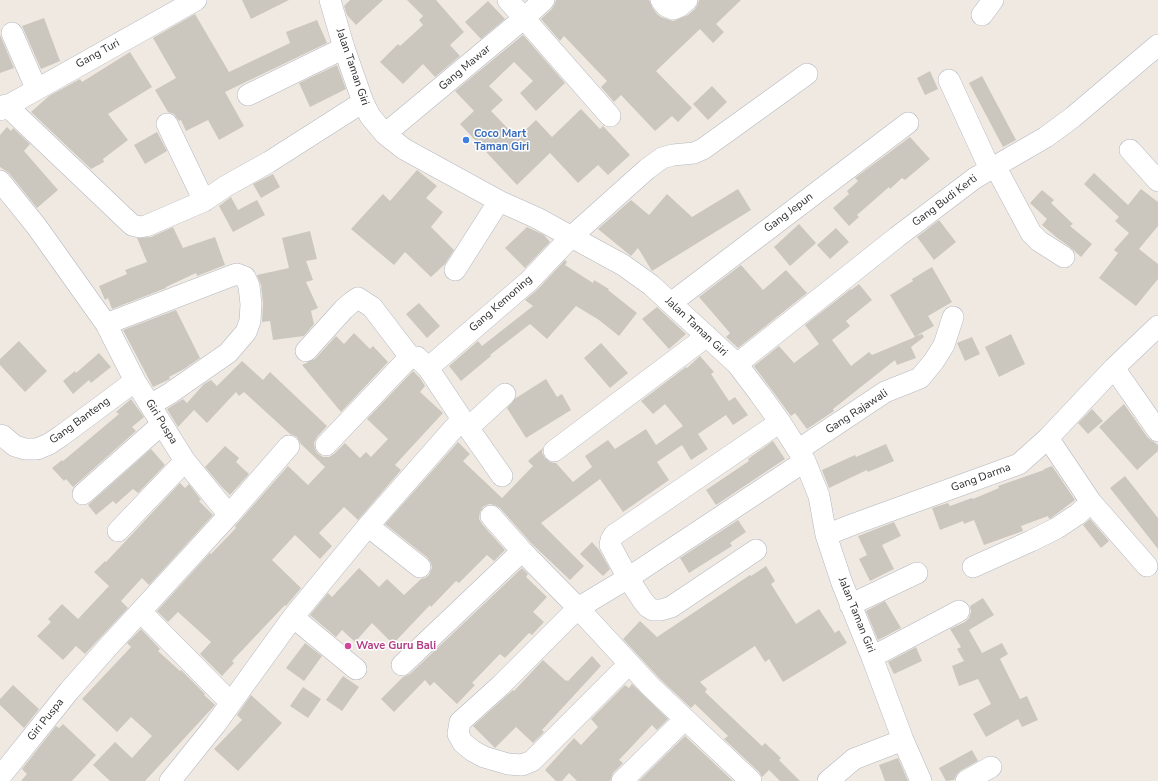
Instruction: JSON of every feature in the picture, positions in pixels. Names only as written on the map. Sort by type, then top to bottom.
[{"type":"street","name":"Gang Turi","points":[[3,107],[196,0]]},
{"type":"street","name":"Jalan Taman Giri","points":[[330,0],[344,48],[363,102],[370,116],[386,134],[404,150],[499,201],[537,218],[623,265],[651,285],[737,364],[780,422],[801,456],[818,496],[826,535],[850,605],[872,657],[903,740],[921,781]]},
{"type":"street","points":[[508,0],[610,116]]},
{"type":"street","name":"Gang Mawar","points":[[386,134],[524,19],[544,0]]},
{"type":"street","points":[[661,0],[666,6],[673,9],[680,6],[687,0]]},
{"type":"street","points":[[12,33],[36,88]]},
{"type":"street","name":"Gang Budi Kerti","points":[[737,364],[897,237],[975,178],[1057,130],[1158,46]]},
{"type":"street","points":[[248,95],[344,48]]},
{"type":"street","name":"Gang Kemoning","points":[[326,445],[405,362],[420,363],[529,280],[571,237],[647,169],[662,158],[703,149],[807,74]]},
{"type":"street","points":[[949,80],[992,168],[1031,233],[1039,241],[1064,257]]},
{"type":"street","points":[[3,107],[132,225],[140,227],[146,226],[204,201],[226,186],[275,159],[363,102]]},
{"type":"street","name":"Gang Jepun","points":[[671,304],[908,123]]},
{"type":"street","points":[[167,124],[204,201]]},
{"type":"street","points":[[1130,150],[1158,181]]},
{"type":"street","name":"Giri Puspa","points":[[0,777],[69,691],[229,515],[185,461],[135,381],[106,324],[37,227],[2,189]]},
{"type":"street","points":[[455,270],[499,201]]},
{"type":"street","points":[[106,324],[231,276],[237,274],[245,277],[249,286],[251,304],[250,321],[246,332],[228,353],[169,394],[150,405]]},
{"type":"street","points":[[306,351],[352,302],[358,298],[372,306],[420,363],[502,476]]},
{"type":"street","name":"Gang Rajawali","points":[[629,664],[532,761],[522,765],[508,764],[484,757],[463,743],[458,734],[460,722],[500,686],[578,608],[628,578],[801,456],[885,392],[920,378],[934,361],[944,345],[953,317]]},
{"type":"street","name":"Gang Darma","points":[[826,535],[1019,464],[1048,438],[1114,368],[1158,326]]},
{"type":"street","points":[[554,451],[707,336]]},
{"type":"street","points":[[1114,368],[1158,431]]},
{"type":"street","name":"Gang Banteng","points":[[1,434],[15,446],[25,449],[37,449],[61,436],[135,381]]},
{"type":"street","points":[[170,781],[231,703],[293,617],[368,526],[465,424],[505,394]]},
{"type":"street","points":[[756,550],[671,607],[661,610],[653,610],[648,607],[628,578],[610,545],[614,535],[780,422]]},
{"type":"street","points":[[83,494],[162,424]]},
{"type":"street","points":[[1048,438],[1091,502],[1146,566]]},
{"type":"street","points":[[229,515],[289,446]]},
{"type":"street","points":[[118,531],[185,461]]},
{"type":"street","points":[[973,567],[1057,528],[1078,514],[1091,502]]},
{"type":"street","points":[[491,516],[651,688],[750,781]]},
{"type":"street","points":[[368,526],[420,567]]},
{"type":"street","points":[[402,665],[522,551]]},
{"type":"street","points":[[850,605],[917,573]]},
{"type":"street","points":[[872,657],[959,611]]},
{"type":"street","points":[[141,612],[231,703]]},
{"type":"street","points":[[293,617],[356,669]]},
{"type":"street","points":[[622,781],[685,719]]},
{"type":"street","points":[[828,781],[854,759],[903,740]]},
{"type":"street","points":[[966,781],[991,767]]},
{"type":"building","points":[[242,0],[289,0],[251,19]]},
{"type":"building","points":[[350,0],[383,0],[356,25],[347,15],[344,6]]},
{"type":"building","points":[[407,0],[436,0],[464,32],[450,45],[460,56],[435,77],[423,64],[403,84],[380,62],[398,44],[400,46],[423,25],[419,20],[423,16]]},
{"type":"building","points":[[556,0],[649,0],[657,14],[673,21],[688,15],[695,9],[699,0],[741,0],[716,24],[724,32],[713,43],[700,29],[656,71],[692,108],[678,122],[672,116],[655,131],[621,95],[614,102],[601,87],[607,81],[564,36],[560,41],[541,19],[552,9]]},
{"type":"building","points":[[488,1],[505,19],[481,39],[465,22]]},
{"type":"building","points":[[195,14],[229,72],[290,43],[286,32],[317,20],[327,43],[225,92],[244,126],[219,140],[208,120],[186,131],[181,120],[179,121],[174,114],[168,112],[155,90],[176,78],[153,38]]},
{"type":"building","points":[[44,18],[60,61],[41,69],[22,26]]},
{"type":"building","points":[[0,35],[14,68],[0,73]]},
{"type":"building","points":[[523,35],[565,83],[536,111],[520,93],[533,81],[514,62],[489,86],[503,100],[491,111],[517,138],[536,120],[552,137],[581,109],[600,129],[603,126],[630,155],[608,175],[598,165],[578,183],[550,153],[517,185],[460,124],[474,111],[455,91]]},
{"type":"building","points":[[130,52],[152,87],[108,114],[128,140],[103,159],[104,162],[91,169],[31,112],[49,96],[80,79],[82,82]]},
{"type":"building","points":[[337,65],[346,89],[310,107],[299,83]]},
{"type":"building","points":[[930,71],[938,89],[925,95],[917,78]]},
{"type":"building","points":[[982,76],[1016,140],[1003,147],[969,83]]},
{"type":"building","points":[[712,86],[727,102],[708,120],[693,104]]},
{"type":"building","points":[[7,127],[11,131],[13,128],[30,144],[24,151],[58,190],[37,208],[9,173],[0,167],[0,135]]},
{"type":"building","points":[[157,132],[167,151],[145,164],[134,145]]},
{"type":"building","points":[[910,137],[930,159],[905,180],[902,178],[890,189],[889,187],[857,215],[859,217],[849,226],[833,208],[849,194],[847,191],[858,181],[855,178]]},
{"type":"building","points":[[417,170],[437,186],[426,198],[443,212],[431,227],[454,250],[445,264],[431,277],[405,252],[394,265],[351,229],[383,194],[390,201]]},
{"type":"building","points":[[1094,173],[1128,205],[1141,189],[1158,202],[1158,226],[1139,249],[1158,264],[1158,279],[1136,306],[1099,278],[1118,253],[1114,250],[1129,233],[1115,221],[1119,217],[1084,184]]},
{"type":"building","points":[[273,174],[280,187],[261,198],[253,184]]},
{"type":"building","points":[[738,189],[751,210],[652,271],[638,248],[631,256],[598,229],[631,200],[649,215],[667,194],[692,217]]},
{"type":"building","points":[[1042,190],[1054,200],[1051,203],[1073,224],[1070,226],[1092,244],[1081,257],[1042,225],[1047,219],[1030,203]]},
{"type":"building","points":[[231,197],[238,210],[257,200],[265,215],[233,232],[219,206]]},
{"type":"building","points":[[939,220],[956,242],[934,260],[917,237]]},
{"type":"building","points":[[799,224],[816,243],[790,266],[774,247]]},
{"type":"building","points":[[173,227],[183,248],[215,237],[225,265],[197,276],[196,273],[166,288],[112,309],[108,298],[105,300],[99,286],[127,274],[125,270],[147,262],[137,238],[151,237]]},
{"type":"building","points":[[527,227],[544,235],[550,242],[525,268],[505,248]]},
{"type":"building","points":[[836,228],[849,242],[830,259],[817,245]]},
{"type":"building","points":[[310,231],[317,259],[306,261],[313,280],[306,282],[318,308],[311,311],[314,324],[304,336],[273,340],[270,321],[262,322],[263,303],[261,285],[257,275],[289,268],[282,238]]},
{"type":"building","points":[[565,260],[567,262],[565,265],[593,283],[594,280],[609,289],[608,290],[637,313],[619,336],[599,320],[576,306],[547,339],[530,324],[490,355],[491,356],[461,381],[449,366],[478,341],[482,346],[533,306],[525,300],[538,289]]},
{"type":"building","points":[[741,265],[763,290],[786,270],[807,293],[738,348],[726,337],[730,333],[699,297]]},
{"type":"building","points":[[932,267],[952,302],[928,316],[934,326],[916,336],[922,334],[924,337],[911,347],[916,358],[897,365],[895,360],[833,409],[834,411],[807,429],[795,413],[791,416],[754,366],[779,346],[794,363],[819,344],[805,325],[859,284],[872,300],[846,321],[850,326],[832,340],[851,366],[869,352],[872,355],[915,337],[890,295]]},
{"type":"building","points":[[419,303],[440,326],[427,338],[406,314]]},
{"type":"building","points":[[657,307],[686,334],[669,349],[642,319]]},
{"type":"building","points":[[176,310],[200,358],[169,377],[170,379],[153,387],[123,330]]},
{"type":"building","points":[[354,333],[370,349],[373,346],[388,362],[341,412],[302,365],[315,359],[336,336],[344,344]]},
{"type":"building","points":[[1011,334],[1025,364],[999,377],[985,347]]},
{"type":"building","points":[[972,337],[980,354],[965,361],[957,343]]},
{"type":"building","points":[[19,341],[47,371],[25,392],[0,365],[0,359]]},
{"type":"building","points":[[601,343],[628,373],[610,388],[584,358]]},
{"type":"building","points":[[99,353],[111,367],[91,383],[89,380],[73,394],[63,381],[75,371],[76,373]]},
{"type":"building","points":[[700,356],[714,372],[711,374],[729,401],[735,397],[748,415],[733,425],[726,415],[698,434],[708,449],[691,460],[682,445],[657,462],[669,480],[623,512],[600,479],[541,523],[584,566],[570,580],[531,543],[500,508],[489,504],[483,507],[480,512],[479,519],[505,550],[494,561],[487,555],[459,583],[456,581],[431,607],[430,605],[393,644],[372,623],[355,642],[342,630],[336,637],[310,615],[328,593],[332,597],[359,568],[379,587],[387,579],[404,595],[421,579],[429,575],[432,568],[428,558],[385,524],[458,442],[470,454],[463,461],[502,498],[533,466],[528,461],[543,448],[542,453],[545,458],[550,462],[556,463],[573,482],[592,467],[585,456],[608,440],[615,449],[646,429],[656,445],[683,426],[665,404],[653,414],[641,401],[686,367],[687,368]]},
{"type":"building","points":[[242,361],[263,380],[270,372],[327,426],[317,437],[314,443],[317,453],[323,457],[329,457],[334,454],[345,443],[360,458],[366,452],[371,457],[388,439],[367,419],[413,371],[425,386],[420,392],[443,413],[395,465],[401,470],[358,520],[344,507],[319,533],[332,546],[320,559],[295,535],[272,560],[301,588],[286,606],[285,605],[232,661],[234,663],[222,676],[200,654],[211,642],[178,612],[168,622],[157,611],[210,553],[211,554],[236,528],[235,526],[288,466],[308,485],[325,467],[301,444],[297,437],[290,434],[244,392],[239,396],[236,392],[207,423],[194,410],[178,427],[167,409],[183,399],[187,403],[204,384],[211,380],[217,386]]},
{"type":"building","points":[[546,379],[557,397],[562,394],[571,410],[526,438],[507,408],[516,398]]},
{"type":"building","points":[[131,399],[144,417],[132,427],[136,431],[73,487],[66,479],[64,481],[52,468],[62,460],[63,461],[119,414],[116,412]]},
{"type":"building","points":[[1124,404],[1148,438],[1158,445],[1158,451],[1137,470],[1099,427]]},
{"type":"building","points":[[1092,409],[1103,421],[1088,434],[1078,423]]},
{"type":"building","points":[[773,441],[785,459],[716,505],[706,490],[749,461],[748,459]]},
{"type":"building","points":[[886,444],[894,461],[868,472],[867,470],[829,488],[822,470],[855,455],[856,457]]},
{"type":"building","points":[[225,446],[239,458],[236,462],[249,474],[230,495],[205,467]]},
{"type":"building","points":[[151,449],[165,465],[138,493],[133,489],[116,504],[113,501],[96,515],[88,505]]},
{"type":"building","points":[[1052,466],[1075,500],[1051,518],[1049,519],[1048,516],[1021,526],[1023,531],[984,545],[974,520],[964,524],[963,521],[940,530],[932,508],[948,503],[950,506],[972,498],[973,499],[999,488],[998,486]]},
{"type":"building","points":[[1125,476],[1158,518],[1158,549],[1110,488]]},
{"type":"building","points":[[180,483],[185,488],[189,484],[201,500],[199,501],[213,515],[149,585],[142,578],[121,601],[128,608],[85,654],[76,646],[63,660],[37,636],[51,622],[48,619],[62,604],[78,619],[109,586],[94,572],[105,561],[106,562]]},
{"type":"building","points":[[1090,519],[1109,541],[1101,548],[1083,525]]},
{"type":"building","points":[[738,520],[746,532],[730,543],[732,546],[689,573],[680,558]]},
{"type":"building","points":[[894,522],[901,536],[882,545],[894,569],[870,581],[859,559],[867,555],[858,536]]},
{"type":"building","points":[[592,542],[599,550],[610,569],[603,576],[580,554]]},
{"type":"building","points":[[766,566],[775,581],[771,584],[796,624],[819,609],[835,633],[839,630],[847,643],[783,682],[769,659],[765,662],[755,646],[700,682],[707,689],[705,692],[762,746],[765,743],[781,758],[779,760],[800,781],[780,781],[769,770],[762,777],[759,772],[724,739],[728,736],[695,704],[691,708],[660,679],[623,639],[640,621],[657,637]]},
{"type":"building","points":[[522,568],[528,574],[526,577],[547,597],[533,612],[544,622],[532,635],[529,633],[505,658],[500,654],[472,683],[475,685],[457,704],[434,682],[430,686],[425,680],[394,712],[381,699],[403,677],[410,674]]},
{"type":"building","points":[[983,598],[994,615],[969,630],[982,653],[1002,643],[1008,654],[1000,659],[1020,699],[1027,696],[1038,720],[1022,727],[1018,719],[986,737],[973,714],[991,704],[978,679],[959,686],[952,666],[964,661],[957,649],[961,647],[950,629],[965,622],[969,618],[971,612],[970,606]]},
{"type":"building","points":[[885,601],[901,628],[878,640],[866,611]]},
{"type":"building","points":[[141,629],[160,649],[158,651],[180,671],[181,670],[215,705],[145,781],[110,781],[93,765],[115,742],[132,758],[152,736],[131,717],[117,732],[82,699],[131,647],[127,643]]},
{"type":"building","points":[[305,643],[322,656],[304,681],[286,668]]},
{"type":"building","points":[[916,647],[922,661],[894,674],[888,662]]},
{"type":"building","points":[[592,656],[601,666],[542,730],[544,732],[533,743],[516,727],[495,748],[473,726],[513,690],[514,691],[543,660],[566,681],[568,681]]},
{"type":"building","points":[[343,676],[359,687],[342,711],[326,700]]},
{"type":"building","points":[[632,684],[668,719],[657,730],[652,725],[619,760],[623,763],[613,773],[610,781],[577,781],[569,773],[562,781],[556,781],[545,770],[574,738],[581,745],[598,727],[591,719],[625,685],[629,688]]},
{"type":"building","points":[[13,685],[39,709],[24,728],[0,705],[0,699]]},
{"type":"building","points":[[303,687],[321,699],[308,718],[290,706]]},
{"type":"building","points":[[251,695],[282,723],[238,771],[214,749],[242,720],[237,715]]},
{"type":"building","points":[[63,724],[96,755],[72,781],[21,781],[27,774],[22,769],[56,726],[59,728]]},
{"type":"building","points":[[685,736],[733,781],[639,781]]},
{"type":"building","points":[[972,750],[978,761],[960,771],[954,780],[946,781],[939,768]]},
{"type":"building","points":[[898,758],[908,781],[885,781],[879,765]]},
{"type":"place","name":"Coco Mart Taman Giri","points":[[466,140]]},
{"type":"place","name":"Wave Guru Bali","points":[[348,646]]}]
